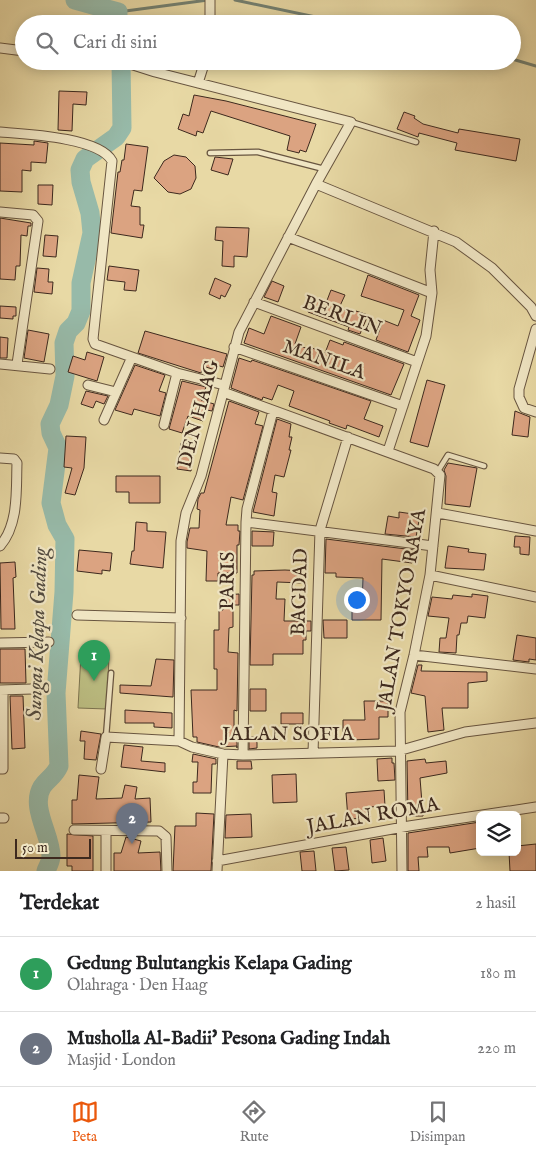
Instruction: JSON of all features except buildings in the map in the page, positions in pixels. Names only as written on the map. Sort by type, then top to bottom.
[{"type":"street","points":[[210,0],[210,15]]},
{"type":"street","points":[[0,48],[15,50]]},
{"type":"street","points":[[153,70],[351,122]]},
{"type":"street","points":[[198,82],[202,70]]},
{"type":"street","name":"DEN HAAG","points":[[179,741],[183,526],[201,476],[234,347],[244,319],[351,122]]},
{"type":"street","points":[[0,132],[42,135],[90,146],[110,157],[113,165],[93,338],[99,347],[223,388],[273,411],[388,451],[438,471]]},
{"type":"street","points":[[316,184],[456,242],[492,268],[531,307],[536,316]]},
{"type":"street","points":[[0,212],[34,214],[38,221],[17,364]]},
{"type":"street","points":[[388,451],[426,336],[432,293],[430,270],[434,232]]},
{"type":"street","points":[[288,237],[432,293]]},
{"type":"street","name":"BERLIN","points":[[254,302],[417,362]]},
{"type":"street","points":[[536,329],[519,397],[524,408],[536,412]]},
{"type":"street","name":"MANILA","points":[[234,347],[403,406]]},
{"type":"street","points":[[104,420],[131,358]]},
{"type":"street","points":[[0,364],[17,364],[50,369]]},
{"type":"street","points":[[164,425],[177,374]]},
{"type":"street","points":[[88,385],[116,392]]},
{"type":"street","name":"PARIS","points":[[243,755],[246,522],[273,411]]},
{"type":"street","name":"BAGDAD","points":[[313,753],[320,530],[348,437]]},
{"type":"street","points":[[0,458],[12,458],[17,463],[15,514],[5,541],[0,546]]},
{"type":"street","name":"JALAN TOKYO RAYA","points":[[402,871],[398,751],[402,697],[414,655],[430,575],[441,480],[438,471]]},
{"type":"street","points":[[438,513],[536,531]]},
{"type":"street","points":[[246,522],[434,546]]},
{"type":"street","points":[[430,575],[536,597]]},
{"type":"street","points":[[77,615],[181,618]]},
{"type":"street","points":[[0,643],[49,642]]},
{"type":"street","points":[[414,655],[536,670]]},
{"type":"street","points":[[0,769],[3,769],[2,690],[32,689]]},
{"type":"street","name":"JALAN SOFIA","points":[[106,737],[179,741],[192,747],[222,754],[398,751],[466,732],[536,723]]},
{"type":"street","points":[[102,769],[106,737]]},
{"type":"street","points":[[217,871],[222,754]]},
{"type":"street","name":"JALAN ROMA","points":[[217,861],[401,828],[536,807]]},
{"type":"street","points":[[74,830],[159,830],[164,833],[167,845],[166,871]]},
{"type":"street","points":[[106,830],[106,871]]},
{"type":"lane","points":[[351,122],[416,142]]},
{"type":"lane","points":[[210,153],[258,152],[324,169]]},
{"type":"lane","points":[[438,471],[448,455],[484,466]]},
{"type":"lane","points":[[106,737],[110,673]]},
{"type":"green space","points":[[81,654],[109,655],[107,709],[78,708]]},
{"type":"waterway","points":[[75,0],[118,12],[118,15]]},
{"type":"waterway","points":[[118,12],[208,0]]},
{"type":"waterway","points":[[235,0],[306,15]]},
{"type":"waterway","points":[[521,62],[536,66]]},
{"type":"waterway","name":"Sungai Kelapa Gading","points":[[46,871],[51,858],[50,848],[38,803],[42,787],[59,766],[56,693],[64,592],[65,539],[57,525],[51,503],[58,448],[51,433],[50,424],[59,405],[65,376],[64,343],[68,331],[76,323],[81,311],[81,283],[92,233],[90,213],[81,182],[80,170],[85,159],[116,137],[122,128],[121,70]]},
{"type":"place","name":"Gedung Bulutangkis Kelapa Gading","points":[[94,681]]},
{"type":"place","name":"Musholla Al-Badii' Pesona Gading Indah","points":[[132,844]]}]
